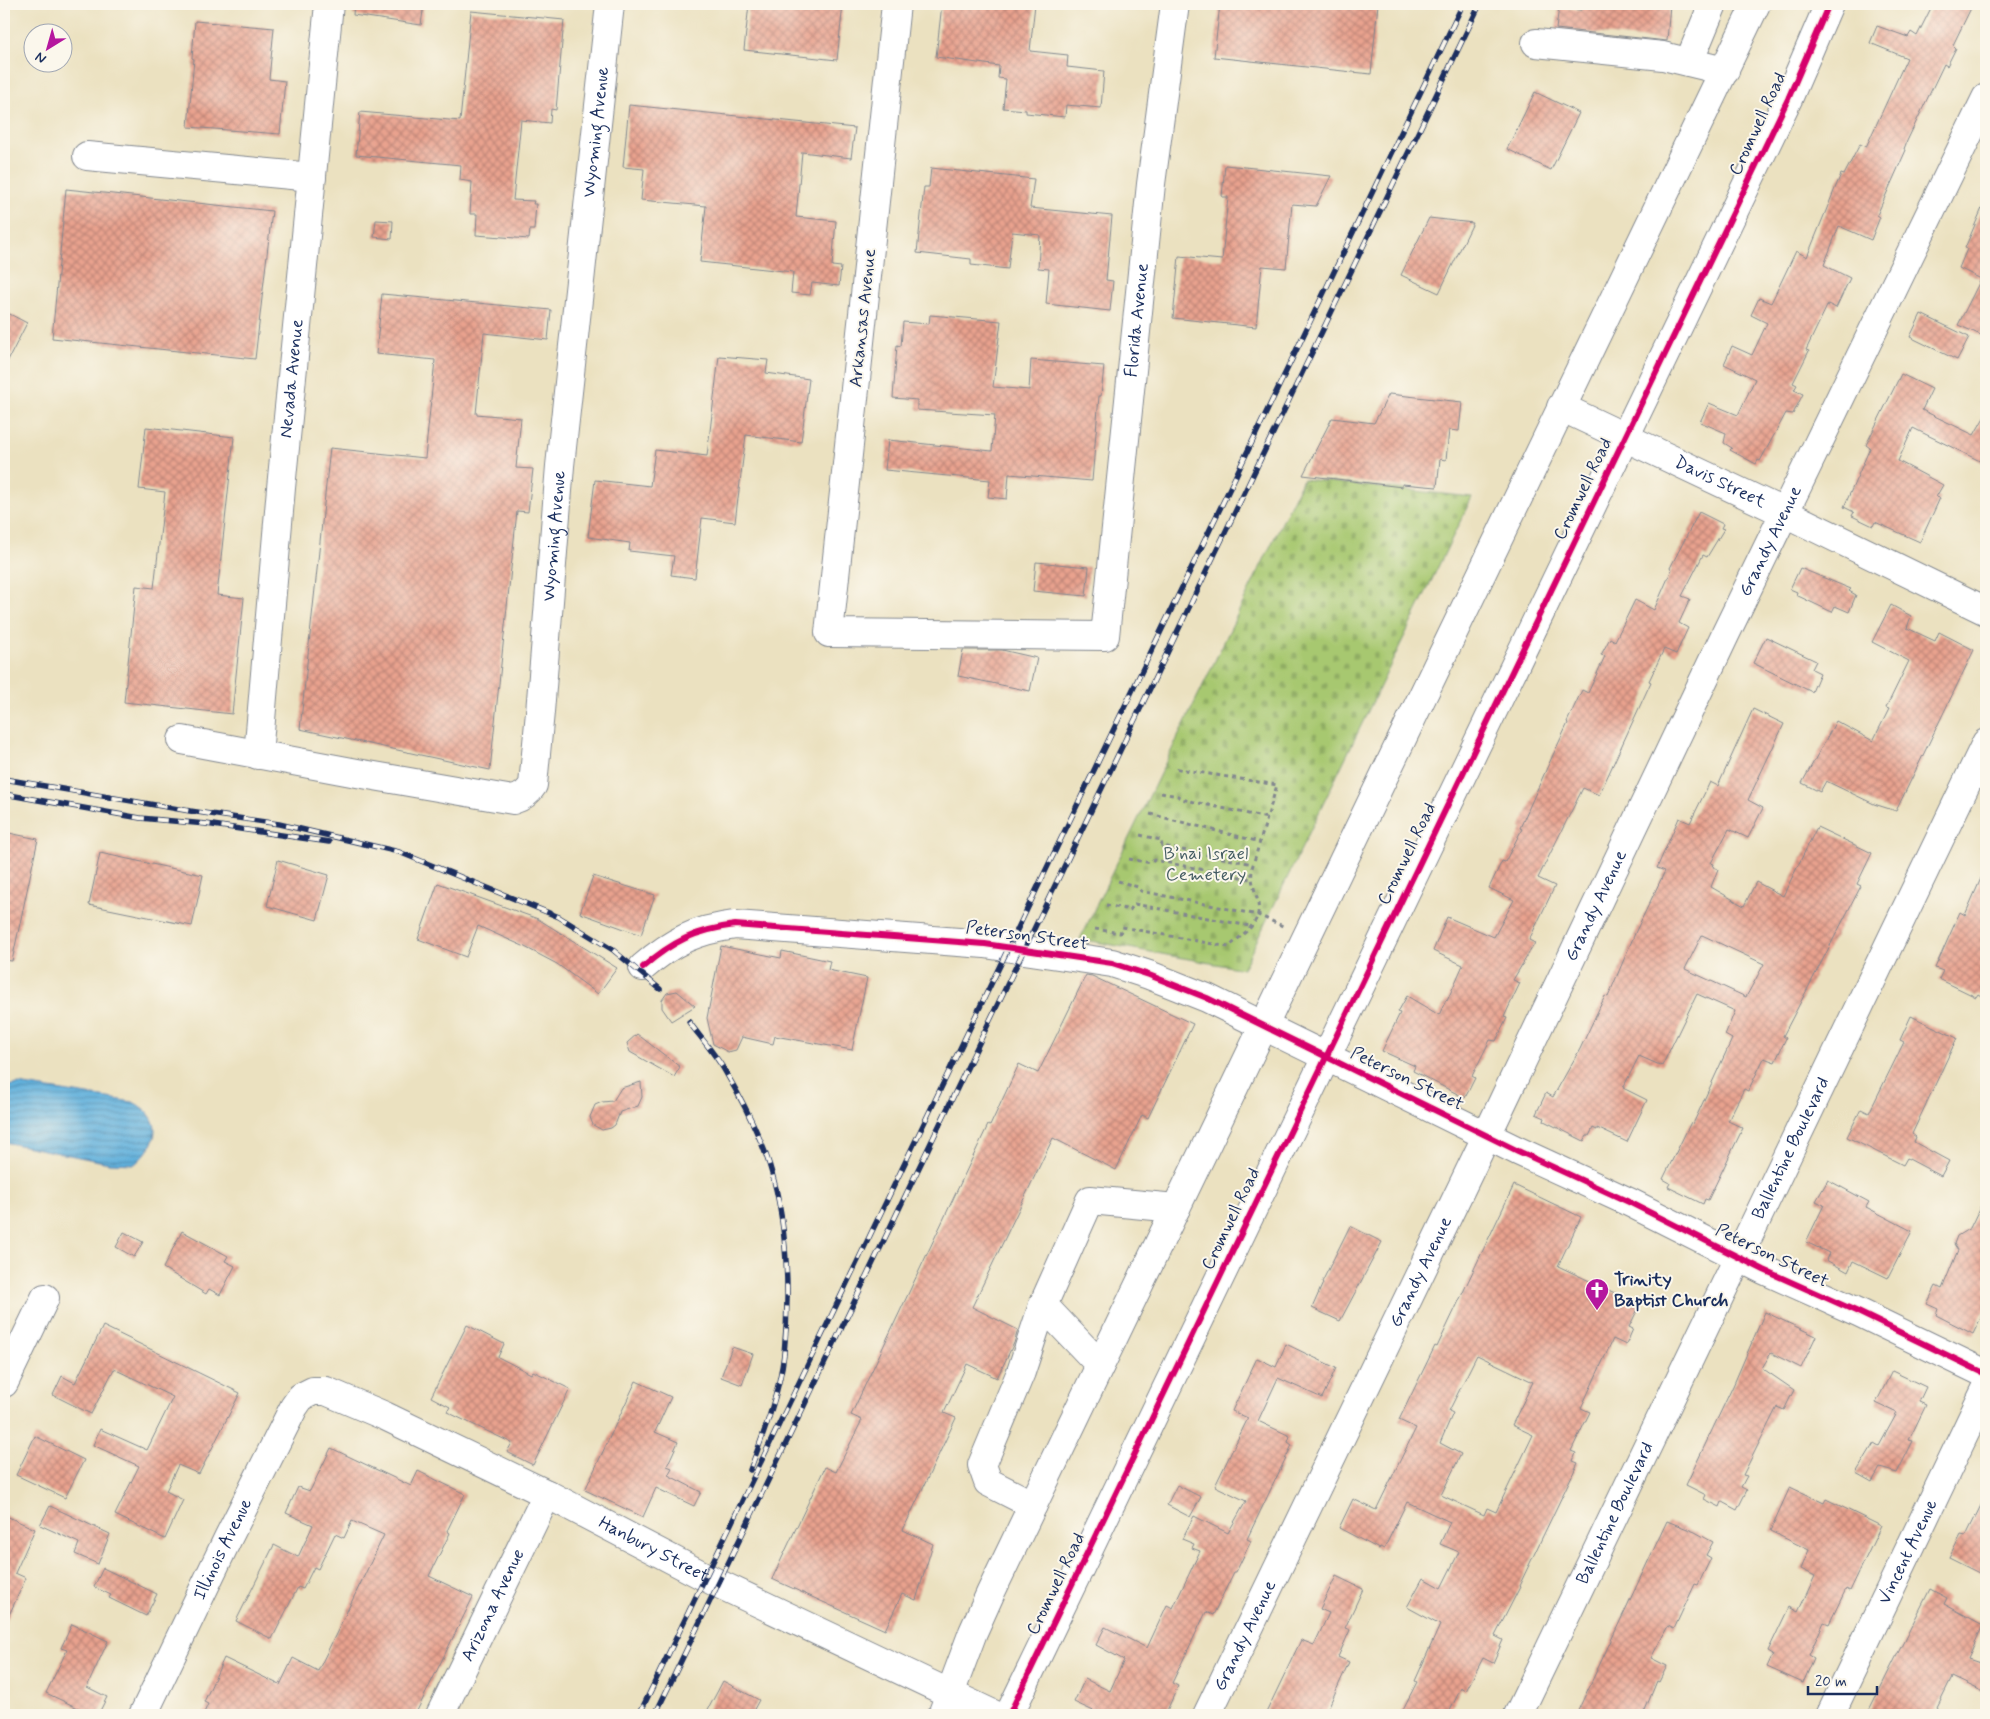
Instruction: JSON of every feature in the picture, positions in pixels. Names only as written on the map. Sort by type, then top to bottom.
[{"type":"street","name":"Nevada Avenue","points":[[258,755],[281,488],[329,4]]},
{"type":"street","name":"Wyoming Avenue","points":[[258,755],[513,800],[522,798],[530,791],[533,784],[540,712],[560,466],[610,4]]},
{"type":"street","name":"Arkansas Avenue","points":[[896,4],[829,633],[1105,636]]},
{"type":"street","name":"Florida Avenue","points":[[1105,636],[1151,184],[1175,4]]},
{"type":"street","points":[[1690,62],[1714,4]]},
{"type":"street","points":[[946,1704],[973,1632],[1033,1504],[1756,4]]},
{"type":"street","name":"Cromwell Road","points":[[1009,1715],[1788,99],[1829,4]]},
{"type":"street","points":[[1536,43],[1664,56],[1725,71]]},
{"type":"street","name":"Grandy Avenue","points":[[1207,1715],[1487,1135],[1726,633],[1986,98]]},
{"type":"street","points":[[87,156],[312,178]]},
{"type":"street","name":"Davis Street","points":[[1561,407],[1986,611]]},
{"type":"street","points":[[182,740],[258,755]]},
{"type":"street","name":"Ballentine Boulevard","points":[[1518,1715],[1986,743]]},
{"type":"street","name":"Peterson Street","points":[[644,967],[664,949],[688,936],[713,928],[735,926],[985,944],[1112,963],[1149,974],[1207,998],[1263,1027],[1631,1203],[1739,1258],[1986,1374]]},
{"type":"street","points":[[1033,1504],[988,1482],[982,1465],[1021,1372],[1043,1305],[1090,1200],[1176,1208]]},
{"type":"street","points":[[4,1383],[46,1298]]},
{"type":"street","points":[[1043,1305],[1100,1365]]},
{"type":"street","name":"Vincent Avenue","points":[[1830,1715],[1986,1389]]},
{"type":"street","name":"Hanbury Street","points":[[313,1391],[326,1391],[385,1416],[546,1494],[946,1704],[995,1715]]},
{"type":"street","name":"Illinois Avenue","points":[[143,1715],[228,1538],[294,1407],[302,1397],[313,1391]]},
{"type":"street","name":"Arizona Avenue","points":[[440,1715],[546,1494]]},
{"type":"path","points":[[1095,929],[1120,933],[1122,927],[1229,947],[1257,920],[1260,907],[1252,879],[1253,864],[1278,784],[1173,768]]},
{"type":"path","points":[[1161,793],[1267,818]]},
{"type":"path","points":[[1150,814],[1260,842]]},
{"type":"path","points":[[1140,835],[1161,840],[1162,846],[1253,864]]},
{"type":"path","points":[[1129,859],[1151,863],[1154,860],[1252,879]]},
{"type":"path","points":[[1118,882],[1138,887],[1141,891],[1258,915]]},
{"type":"path","points":[[1106,905],[1130,910],[1134,904],[1250,927]]},
{"type":"green space","name":"B’nai Israel Cemetery","points":[[1303,479],[1472,497],[1243,969],[1080,939]]},
{"type":"water","points":[[18,1084],[133,1102],[150,1116],[155,1132],[153,1140],[143,1156],[135,1164],[109,1163],[4,1142],[4,1087]]},
{"type":"building","points":[[354,4],[424,4],[421,25],[353,15]]},
{"type":"building","points":[[749,4],[843,4],[837,60],[744,50]]},
{"type":"building","points":[[942,4],[1035,4],[1030,51],[1068,55],[1067,67],[1104,71],[1101,108],[1066,105],[1065,117],[1026,113],[1026,110],[1003,108],[1006,79],[998,78],[999,66],[936,57]]},
{"type":"building","points":[[1220,4],[1378,4],[1371,74],[1214,57]]},
{"type":"building","points":[[1581,4],[1670,4],[1667,41],[1556,29],[1559,7],[1581,10]]},
{"type":"building","points":[[1933,4],[1973,4],[1953,45],[1956,48],[1947,66],[1944,64],[1907,141],[1904,149],[1906,150],[1877,215],[1880,217],[1871,240],[1839,226],[1824,265],[1850,278],[1836,308],[1828,304],[1806,350],[1809,351],[1793,383],[1797,385],[1794,390],[1803,394],[1793,414],[1786,413],[1760,461],[1758,460],[1756,464],[1730,450],[1732,448],[1724,443],[1726,433],[1700,422],[1709,403],[1738,415],[1755,379],[1724,364],[1732,346],[1752,355],[1767,323],[1751,315],[1759,298],[1771,303],[1796,251],[1807,257],[1841,174],[1844,175],[1860,144],[1866,147],[1907,58],[1870,43],[1877,26],[1908,37],[1911,32],[1917,36]]},
{"type":"building","points":[[471,11],[564,20],[556,110],[551,109],[550,123],[521,120],[513,200],[534,201],[533,204],[536,204],[534,230],[530,230],[529,239],[476,235],[477,214],[470,214],[472,182],[460,180],[461,165],[356,155],[360,112],[460,121]]},
{"type":"building","points":[[195,21],[274,28],[269,79],[285,81],[280,134],[188,127],[194,59],[192,58]]},
{"type":"building","points":[[1535,92],[1579,113],[1551,170],[1507,149]]},
{"type":"building","points":[[629,105],[855,128],[851,158],[802,152],[796,217],[836,221],[832,266],[841,267],[839,286],[812,283],[810,295],[791,293],[793,272],[700,262],[706,206],[641,200],[644,169],[623,167]]},
{"type":"building","points":[[1225,165],[1331,176],[1316,206],[1292,204],[1286,268],[1262,266],[1256,327],[1173,318],[1179,256],[1222,260],[1228,197],[1222,197]]},
{"type":"building","points":[[931,168],[1034,179],[1030,208],[1112,216],[1106,280],[1113,281],[1110,311],[1046,304],[1049,269],[1038,268],[1040,235],[1012,232],[1008,269],[971,265],[971,259],[917,253],[924,187],[929,187]]},
{"type":"building","points":[[66,189],[272,211],[255,359],[52,338]]},
{"type":"building","points":[[1986,199],[1986,324],[1981,335],[1958,325],[1981,279],[1959,268],[1967,249],[1965,248]]},
{"type":"building","points":[[1429,218],[1473,223],[1439,293],[1401,275]]},
{"type":"building","points":[[376,220],[393,221],[392,239],[374,237]]},
{"type":"building","points":[[382,294],[551,310],[548,340],[484,333],[476,414],[521,418],[516,468],[533,469],[528,512],[517,511],[490,770],[300,729],[330,448],[425,458],[435,360],[376,354]]},
{"type":"building","points":[[4,311],[27,323],[4,368]]},
{"type":"building","points":[[1921,314],[1969,337],[1957,360],[1910,337]]},
{"type":"building","points":[[930,315],[1001,321],[993,387],[1029,390],[1031,360],[1104,366],[1101,396],[1099,396],[1092,481],[1009,474],[1007,499],[988,497],[990,480],[885,470],[888,440],[992,451],[995,415],[917,410],[917,400],[893,398],[897,345],[901,346],[903,322],[929,324]]},
{"type":"building","points":[[719,356],[768,360],[766,373],[809,379],[801,442],[746,435],[735,522],[702,518],[695,578],[671,575],[674,556],[629,551],[630,543],[588,537],[595,480],[650,486],[655,450],[707,456]]},
{"type":"building","points":[[1901,374],[1932,389],[1922,410],[1974,435],[1986,414],[1986,464],[1913,428],[1898,461],[1943,485],[1936,497],[1940,498],[1920,542],[1875,522],[1873,526],[1852,516],[1854,512],[1844,507],[1870,448],[1866,445]]},
{"type":"building","points":[[1389,394],[1462,402],[1459,431],[1449,430],[1446,460],[1440,459],[1437,487],[1402,484],[1402,487],[1303,475],[1332,418],[1374,423]]},
{"type":"building","points":[[146,427],[234,437],[217,595],[244,598],[232,714],[124,702],[136,586],[154,588],[165,492],[139,489]]},
{"type":"building","points":[[1699,512],[1723,524],[1721,528],[1724,529],[1707,557],[1703,555],[1682,596],[1690,599],[1679,623],[1688,628],[1676,654],[1664,649],[1649,681],[1651,682],[1599,795],[1583,788],[1538,878],[1555,886],[1529,940],[1535,943],[1513,980],[1520,983],[1504,1017],[1507,1018],[1496,1041],[1490,1040],[1472,1076],[1475,1078],[1465,1098],[1413,1071],[1415,1066],[1382,1051],[1400,1013],[1398,1012],[1407,996],[1439,1015],[1447,1001],[1463,965],[1433,951],[1447,917],[1494,937],[1514,900],[1489,888],[1502,861],[1505,862],[1522,829],[1520,828],[1582,690],[1588,693],[1605,656],[1601,655],[1610,638],[1615,641],[1635,600],[1654,610],[1672,569],[1670,568]]},
{"type":"building","points":[[1036,562],[1089,567],[1086,596],[1033,591]]},
{"type":"building","points":[[1800,568],[1851,589],[1849,591],[1856,595],[1849,612],[1835,606],[1832,612],[1796,595],[1797,592],[1790,589]]},
{"type":"building","points":[[1891,605],[1911,616],[1907,628],[1935,641],[1939,632],[1974,650],[1896,811],[1874,804],[1826,781],[1820,792],[1802,783],[1836,721],[1873,741],[1889,709],[1886,708],[1909,661],[1872,642]]},
{"type":"building","points":[[1766,637],[1816,661],[1812,669],[1820,673],[1812,692],[1753,663]]},
{"type":"building","points":[[963,650],[1002,650],[1037,658],[1030,691],[958,676]]},
{"type":"building","points":[[1753,709],[1784,724],[1748,800],[1763,808],[1748,838],[1729,829],[1711,863],[1714,864],[1713,867],[1718,869],[1711,887],[1744,906],[1756,882],[1783,896],[1817,827],[1872,853],[1857,884],[1861,886],[1783,1036],[1786,1038],[1775,1062],[1764,1058],[1748,1091],[1744,1089],[1728,1121],[1743,1128],[1708,1200],[1705,1199],[1703,1204],[1668,1187],[1670,1183],[1663,1179],[1691,1122],[1693,1124],[1732,1039],[1725,1035],[1735,1011],[1697,994],[1662,1066],[1639,1056],[1623,1088],[1647,1100],[1627,1142],[1597,1128],[1597,1130],[1593,1128],[1584,1141],[1544,1121],[1545,1118],[1536,1114],[1546,1093],[1553,1097],[1580,1049],[1605,996],[1608,997],[1636,931],[1665,871],[1657,868],[1679,818],[1690,823],[1710,782],[1718,786]],"holes":[[[1702,935],[1764,964],[1746,997],[1685,969]]]},
{"type":"building","points":[[4,832],[38,839],[12,961],[4,960]]},
{"type":"building","points":[[100,853],[203,875],[192,926],[89,905]]},
{"type":"building","points":[[278,860],[329,875],[317,920],[267,906]]},
{"type":"building","points":[[1986,867],[1986,999],[1978,994],[1976,997],[1939,979],[1943,971],[1935,968],[1960,912],[1965,915]]},
{"type":"building","points":[[593,876],[655,895],[641,935],[580,913]]},
{"type":"building","points":[[438,883],[538,919],[617,968],[598,994],[557,964],[478,926],[466,957],[418,939]]},
{"type":"building","points":[[721,946],[781,958],[782,951],[830,961],[828,970],[867,978],[852,1050],[775,1036],[773,1044],[742,1037],[736,1050],[728,1052],[713,1044],[707,1018]]},
{"type":"building","points":[[1086,975],[1092,976],[1193,1024],[1148,1118],[1142,1115],[1116,1170],[1053,1138],[972,1307],[1018,1330],[1014,1343],[997,1378],[967,1364],[944,1413],[956,1418],[903,1530],[933,1544],[916,1600],[902,1594],[885,1630],[772,1579],[825,1467],[836,1472],[862,1420],[851,1415],[988,1125],[990,1126],[1019,1064],[1038,1073]]},
{"type":"building","points":[[677,991],[695,1006],[671,1021],[662,1008],[662,1000],[667,993]]},
{"type":"building","points":[[1911,1016],[1957,1038],[1912,1134],[1916,1137],[1914,1142],[1949,1161],[1941,1176],[1907,1158],[1903,1165],[1847,1137],[1861,1109],[1869,1113],[1904,1042],[1900,1040]]},
{"type":"building","points":[[637,1034],[680,1067],[674,1077],[630,1052],[627,1043]]},
{"type":"building","points":[[641,1082],[642,1097],[638,1106],[620,1112],[615,1125],[611,1128],[602,1130],[593,1125],[590,1117],[595,1105],[613,1101],[621,1088]]},
{"type":"building","points":[[1828,1180],[1869,1202],[1866,1207],[1912,1231],[1888,1278],[1853,1261],[1848,1272],[1826,1260],[1829,1253],[1806,1242],[1824,1205],[1816,1201]]},
{"type":"building","points":[[1514,1185],[1581,1217],[1558,1266],[1640,1305],[1629,1327],[1633,1329],[1626,1345],[1613,1339],[1581,1408],[1590,1412],[1571,1451],[1576,1453],[1573,1461],[1578,1463],[1495,1636],[1503,1640],[1493,1663],[1483,1658],[1466,1691],[1461,1688],[1448,1715],[1400,1715],[1417,1682],[1415,1681],[1440,1625],[1407,1607],[1423,1578],[1441,1588],[1459,1552],[1440,1544],[1450,1522],[1407,1502],[1384,1549],[1380,1547],[1379,1549],[1339,1528],[1353,1499],[1376,1510],[1416,1428],[1399,1420],[1435,1346],[1437,1347]],"holes":[[[1477,1355],[1533,1382],[1512,1425],[1533,1435],[1496,1512],[1487,1508],[1484,1515],[1441,1495],[1461,1454],[1440,1443],[1453,1413],[1449,1411]]]},
{"type":"building","points":[[1986,1195],[1986,1307],[1973,1334],[1936,1315],[1938,1309],[1927,1304],[1936,1286],[1942,1289],[1958,1250],[1954,1244],[1957,1236],[1970,1228]]},
{"type":"building","points":[[1350,1226],[1382,1242],[1340,1321],[1312,1308],[1322,1282]]},
{"type":"building","points":[[182,1231],[228,1256],[225,1261],[235,1266],[220,1295],[209,1289],[206,1294],[163,1268]]},
{"type":"building","points":[[124,1232],[143,1242],[134,1257],[116,1247]]},
{"type":"building","points":[[1765,1312],[1816,1336],[1801,1368],[1771,1353],[1762,1368],[1794,1390],[1784,1410],[1777,1407],[1743,1475],[1747,1476],[1741,1487],[1747,1490],[1737,1510],[1722,1502],[1720,1507],[1704,1499],[1706,1495],[1686,1485],[1733,1386]]},
{"type":"building","points":[[467,1325],[504,1344],[498,1357],[531,1374],[533,1371],[570,1389],[533,1465],[507,1452],[512,1443],[447,1412],[450,1407],[431,1397]]},
{"type":"building","points":[[103,1326],[240,1393],[199,1474],[178,1465],[166,1491],[183,1500],[165,1539],[115,1515],[139,1466],[93,1445],[100,1429],[147,1450],[173,1397],[114,1369],[91,1414],[53,1395],[62,1376],[75,1383]]},
{"type":"building","points":[[1286,1344],[1336,1368],[1322,1398],[1278,1378],[1258,1421],[1290,1436],[1288,1442],[1292,1445],[1247,1539],[1251,1541],[1236,1572],[1234,1572],[1213,1615],[1206,1612],[1172,1683],[1178,1686],[1165,1715],[1102,1715],[1074,1702],[1085,1679],[1110,1691],[1124,1660],[1096,1645],[1105,1627],[1147,1648],[1167,1605],[1173,1608],[1200,1551],[1192,1548],[1194,1544],[1182,1539],[1194,1516],[1228,1533],[1246,1501],[1215,1486],[1248,1418],[1232,1411],[1257,1358],[1276,1367]]},
{"type":"building","points":[[732,1347],[753,1354],[742,1385],[721,1377]]},
{"type":"building","points":[[1892,1371],[1926,1387],[1919,1402],[1926,1405],[1909,1440],[1913,1441],[1897,1473],[1880,1468],[1872,1482],[1856,1473],[1874,1443],[1879,1446],[1897,1413],[1876,1403]]},
{"type":"building","points":[[636,1381],[671,1397],[655,1432],[678,1442],[667,1466],[672,1468],[668,1475],[701,1492],[694,1506],[656,1488],[643,1517],[585,1490]]},
{"type":"building","points":[[35,1436],[84,1460],[65,1498],[16,1475]]},
{"type":"building","points":[[331,1448],[411,1486],[418,1471],[465,1494],[447,1531],[450,1533],[429,1576],[473,1597],[415,1715],[203,1715],[208,1704],[204,1702],[224,1658],[280,1685],[293,1658],[318,1671],[384,1535],[352,1521],[344,1538],[335,1534],[318,1569],[314,1567],[303,1589],[298,1587],[272,1639],[236,1621],[274,1545],[298,1557],[313,1525],[286,1513],[298,1487],[310,1491]]},
{"type":"building","points":[[1177,1485],[1201,1497],[1190,1517],[1167,1505]]},
{"type":"building","points":[[1790,1487],[1824,1503],[1826,1499],[1881,1526],[1850,1591],[1846,1589],[1829,1624],[1824,1622],[1809,1655],[1814,1658],[1803,1683],[1767,1667],[1773,1654],[1768,1651],[1789,1607],[1798,1612],[1815,1576],[1801,1569],[1809,1550],[1770,1531]]},
{"type":"building","points":[[1986,1495],[1986,1564],[1981,1574],[1949,1558],[1961,1535],[1966,1536]]},
{"type":"building","points":[[50,1506],[110,1534],[98,1564],[75,1554],[79,1543],[40,1525]]},
{"type":"building","points":[[4,1515],[35,1529],[15,1573],[26,1578],[4,1626]]},
{"type":"building","points":[[1667,1521],[1695,1532],[1713,1542],[1706,1555],[1711,1558],[1698,1585],[1695,1584],[1674,1629],[1668,1626],[1651,1658],[1667,1666],[1659,1682],[1657,1681],[1643,1715],[1576,1715]]},
{"type":"building","points":[[103,1568],[157,1594],[146,1616],[109,1598],[111,1595],[94,1587]]},
{"type":"building","points":[[1336,1576],[1363,1589],[1345,1628],[1350,1630],[1338,1657],[1349,1662],[1325,1715],[1265,1715],[1301,1640],[1314,1645],[1329,1613],[1320,1609]]},
{"type":"building","points":[[1930,1589],[1947,1598],[1944,1604],[1983,1625],[1968,1658],[1986,1664],[1986,1693],[1952,1677],[1933,1715],[1867,1715]]},
{"type":"building","points":[[72,1624],[108,1641],[87,1687],[107,1697],[98,1715],[93,1715],[46,1693],[67,1650],[61,1648]]},
{"type":"building","points":[[723,1681],[759,1700],[751,1715],[705,1715]]},
{"type":"railway","points":[[639,1715],[1463,4]]},
{"type":"railway","points":[[655,1715],[1480,4]]},
{"type":"railway","points":[[4,779],[190,811],[279,824],[399,852],[559,917],[613,950],[660,989]]},
{"type":"railway","points":[[4,794],[140,818],[206,824],[329,842]]},
{"type":"railway","points":[[689,1022],[721,1065],[753,1124],[770,1166],[782,1218],[787,1274],[784,1354],[775,1398],[750,1470]]},
{"type":"cycle path","points":[[1009,1715],[1788,99],[1829,4]]},
{"type":"cycle path","points":[[643,967],[665,950],[686,938],[708,930],[735,925],[985,944],[1112,963],[1149,975],[1207,998],[1518,1151],[1631,1203],[1764,1270],[1858,1312],[1986,1374]]},
{"type":"place","name":"Trinity Baptist Church","points":[[1597,1311]]}]
